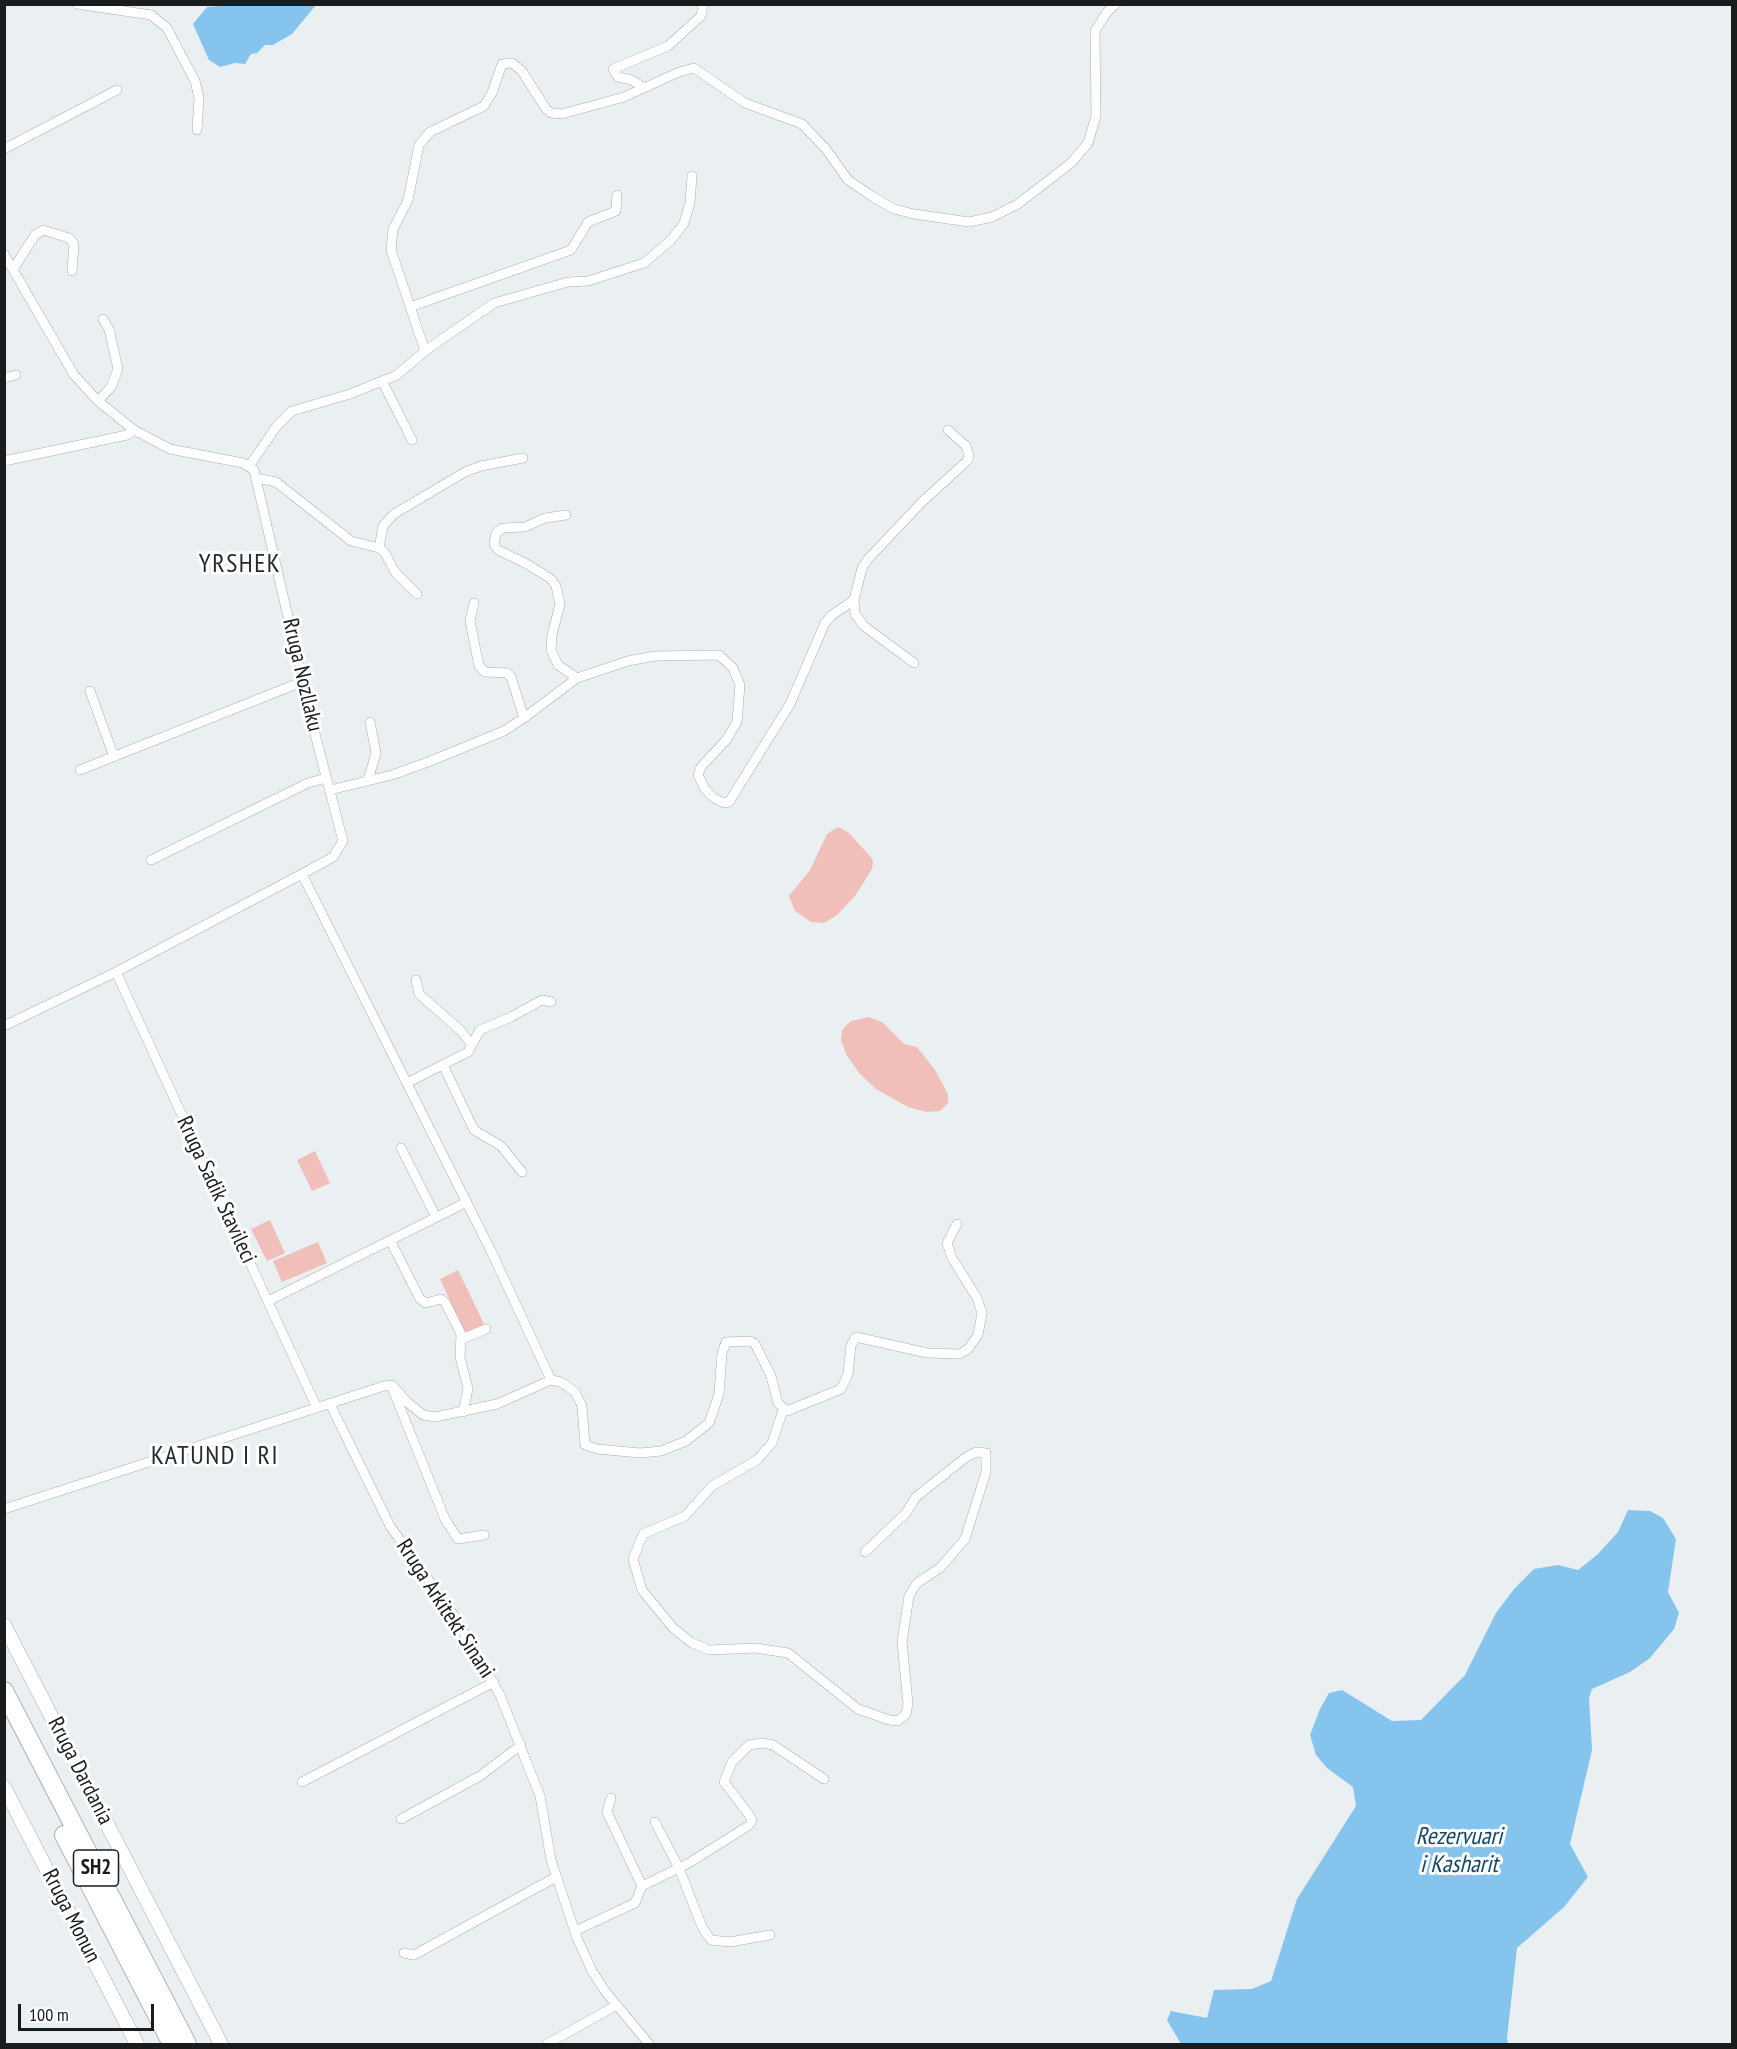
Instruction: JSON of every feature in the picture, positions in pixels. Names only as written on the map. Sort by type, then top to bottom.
[{"type":"highway","name":"SH2","points":[[4,1691],[187,2044]]},
{"type":"highway","name":"SH2","points":[[4,1719],[172,2044]]},
{"type":"main road","name":"Rruga Dardania","points":[[4,1625],[221,2044]]},
{"type":"main road","name":"Rruga Monun","points":[[4,1787],[137,2044]]},
{"type":"street","points":[[77,4],[151,15],[167,28],[195,81],[199,98],[197,129]]},
{"type":"street","points":[[644,88],[632,80],[618,76],[613,69],[668,46],[701,16],[703,4]]},
{"type":"street","points":[[425,351],[391,250],[391,239],[398,217],[408,200],[419,145],[430,132],[484,106],[492,93],[502,64],[512,63],[522,71],[551,113],[569,113],[624,97],[679,72],[694,68],[745,103],[802,124],[826,149],[848,180],[873,197],[894,208],[914,214],[969,222],[992,217],[1018,204],[1071,163],[1089,143],[1097,108],[1095,31],[1107,12],[1116,4]]},
{"type":"street","points":[[4,149],[117,90]]},
{"type":"street","points":[[4,254],[74,375],[98,401],[134,430],[170,449],[250,465],[276,426],[292,411],[397,375],[425,351],[502,300],[568,282],[598,278],[644,262],[671,240],[684,223],[690,203],[692,176]]},
{"type":"street","points":[[410,307],[571,250],[588,222],[616,211],[617,195]]},
{"type":"street","points":[[14,268],[35,235],[44,230],[69,238],[74,244],[72,271]]},
{"type":"street","points":[[98,401],[111,387],[118,369],[109,329],[104,319]]},
{"type":"street","points":[[4,378],[16,375]]},
{"type":"street","points":[[382,381],[412,440]]},
{"type":"street","points":[[4,461],[127,435],[134,430]]},
{"type":"street","points":[[914,663],[864,626],[857,618],[854,600],[862,568],[868,559],[923,501],[967,461],[969,456],[966,446],[948,430]]},
{"type":"street","points":[[379,548],[383,526],[394,514],[465,472],[481,466],[523,458]]},
{"type":"street","name":"Rruga Nozllaku","points":[[4,1026],[116,972],[302,874],[333,857],[341,848],[342,831],[326,778],[256,478],[250,465]]},
{"type":"street","points":[[256,478],[269,479],[281,485],[351,541],[379,548],[385,553],[395,572],[417,594]]},
{"type":"street","points":[[566,515],[545,518],[525,527],[503,528],[496,532],[494,544],[498,550],[551,579],[556,586],[560,604],[551,650],[558,665],[577,678]]},
{"type":"street","points":[[330,790],[392,775],[504,731],[577,678],[646,657],[712,653],[726,660],[737,674],[740,685],[737,722],[727,739],[701,767],[698,775],[705,789],[714,798],[724,803],[729,801],[790,704],[825,623],[854,600]]},
{"type":"street","points":[[474,603],[470,621],[479,666],[485,672],[507,673],[511,676],[524,718]]},
{"type":"street","points":[[80,770],[304,681]]},
{"type":"street","points":[[90,691],[114,757]]},
{"type":"street","points":[[368,780],[376,753],[370,722]]},
{"type":"street","points":[[151,860],[309,783],[326,778]]},
{"type":"street","points":[[302,874],[466,1202],[550,1380]]},
{"type":"street","name":"Rruga Sadik Stavileci","points":[[116,972],[316,1408]]},
{"type":"street","points":[[416,980],[419,994],[460,1030],[472,1045]]},
{"type":"street","points":[[407,1083],[468,1052],[475,1035],[480,1030],[512,1017],[542,1000],[551,1002]]},
{"type":"street","points":[[443,1065],[474,1130],[501,1146],[522,1172]]},
{"type":"street","points":[[401,1149],[436,1217]]},
{"type":"street","points":[[268,1300],[466,1202]]},
{"type":"street","points":[[392,1385],[423,1415],[435,1417],[497,1404],[550,1380],[567,1386],[579,1400],[585,1445],[597,1449],[639,1453],[660,1451],[686,1441],[702,1431],[709,1423],[718,1394],[723,1346],[726,1342],[750,1341],[764,1357],[778,1403],[783,1410],[792,1411],[841,1389],[848,1374],[851,1345],[856,1337],[940,1354],[960,1354],[974,1343],[981,1324],[982,1313],[977,1298],[952,1258],[947,1243],[957,1224]]},
{"type":"street","points":[[390,1240],[420,1299],[426,1303],[441,1299],[445,1302],[462,1339],[460,1357],[468,1389],[463,1412]]},
{"type":"street","points":[[462,1339],[486,1329]]},
{"type":"street","points":[[4,1509],[392,1385]]},
{"type":"street","points":[[392,1385],[445,1519],[458,1539],[484,1535]]},
{"type":"street","name":"Rruga Arkitekt Sinani","points":[[330,1404],[390,1526],[453,1614],[494,1682],[540,1796],[556,1877],[592,1971],[649,2044]]},
{"type":"street","points":[[783,1410],[772,1443],[757,1460],[712,1486],[685,1516],[644,1534],[633,1559],[642,1590],[668,1623],[692,1643],[709,1650],[756,1648],[788,1653],[858,1708],[889,1720],[898,1721],[906,1714],[908,1704],[902,1664],[907,1603],[917,1583],[940,1568],[965,1539],[986,1472],[986,1453],[976,1452],[965,1458],[916,1497],[906,1513],[865,1552]]},
{"type":"street","points":[[302,1782],[494,1682]]},
{"type":"street","points":[[575,1931],[635,1903],[642,1886],[735,1836],[752,1821],[724,1782],[732,1762],[749,1745],[762,1743],[773,1745],[824,1779]]},
{"type":"street","points":[[401,1819],[480,1776],[521,1746]]},
{"type":"street","points":[[611,1798],[607,1812],[642,1886]]},
{"type":"street","points":[[655,1822],[679,1868],[702,1927],[711,1940],[740,1941],[770,1935]]},
{"type":"street","points":[[404,1953],[414,1955],[556,1877]]},
{"type":"street","points":[[547,2044],[617,2005]]},
{"type":"shaded area","points":[[838,827],[849,833],[869,855],[873,860],[872,869],[855,896],[837,915],[824,923],[811,922],[795,911],[789,896],[810,870],[827,834]]},
{"type":"shaded area","points":[[869,1017],[882,1022],[904,1044],[917,1047],[935,1070],[948,1094],[948,1103],[940,1111],[926,1112],[908,1107],[876,1089],[859,1073],[846,1054],[841,1040],[842,1030],[851,1021]]},
{"type":"shaded area","points":[[315,1151],[330,1183],[312,1191],[297,1160]]},
{"type":"shaded area","points":[[270,1220],[285,1253],[267,1261],[251,1229]]},
{"type":"shaded area","points":[[318,1242],[327,1263],[282,1282],[273,1261]]},
{"type":"shaded area","points":[[458,1270],[485,1326],[466,1335],[440,1279]]},
{"type":"water","points":[[316,5],[292,34],[273,45],[265,45],[257,53],[251,54],[245,64],[235,63],[220,67],[209,60],[193,24],[207,7]]},
{"type":"water","name":"Rezervuari i Kasharit","points":[[1628,1510],[1650,1511],[1663,1518],[1676,1539],[1668,1592],[1679,1613],[1674,1629],[1650,1658],[1630,1672],[1592,1689],[1589,1698],[1592,1750],[1570,1844],[1588,1877],[1564,1907],[1517,1948],[1508,2044],[1181,2044],[1167,2020],[1171,2011],[1207,2018],[1214,1990],[1252,1989],[1271,1981],[1297,1899],[1356,1806],[1353,1787],[1327,1768],[1316,1755],[1310,1735],[1329,1693],[1342,1690],[1392,1721],[1421,1720],[1465,1675],[1496,1613],[1514,1589],[1534,1569],[1558,1565],[1578,1570],[1598,1554],[1618,1532]]},
{"type":"district","name":"YRSHEK","points":[[240,565]]},
{"type":"district","name":"KATUND I RI","points":[[215,1457]]}]
